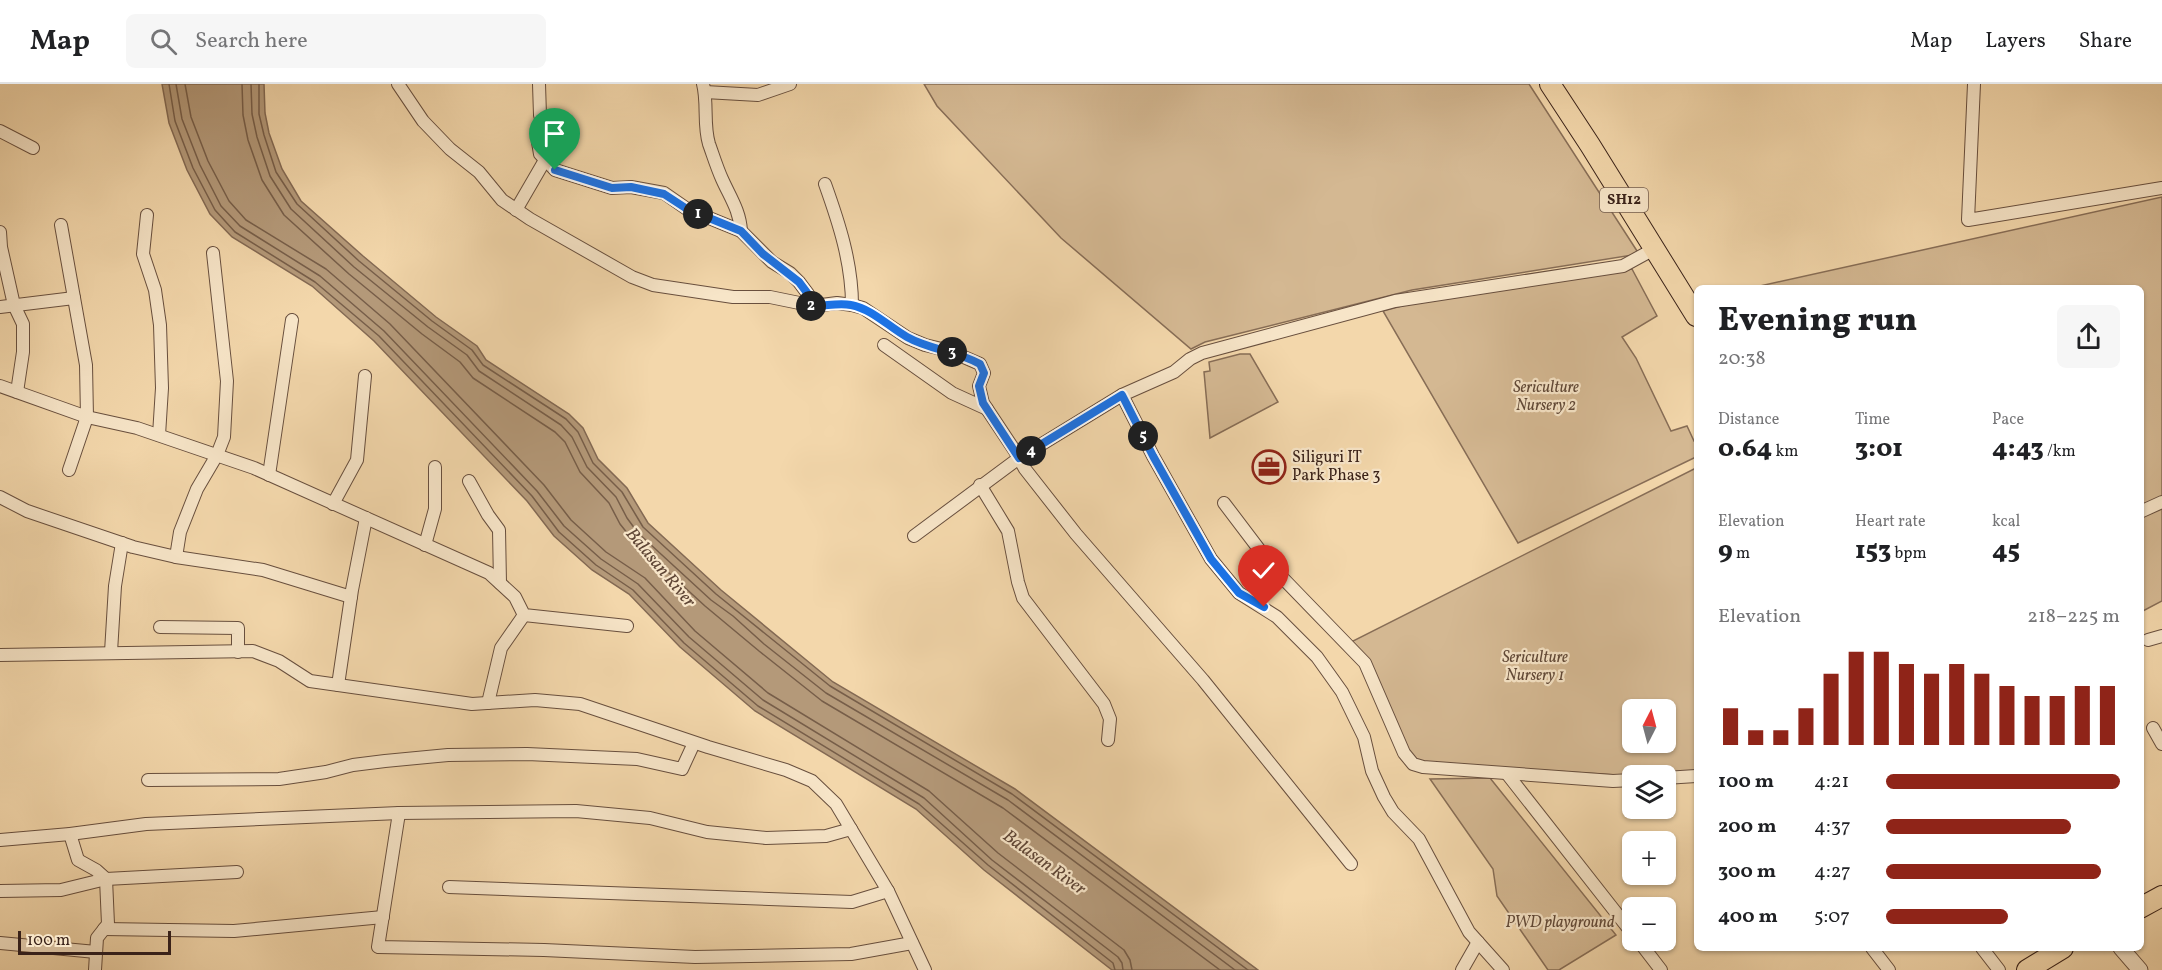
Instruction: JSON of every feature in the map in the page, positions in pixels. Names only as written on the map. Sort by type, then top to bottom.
[{"type":"main road","name":"SH12","points":[[1550,84],[1694,313]]},
{"type":"main road","points":[[2144,906],[2162,896]]},
{"type":"main road","points":[[2027,970],[2058,951]]},
{"type":"street","points":[[398,84],[429,127],[459,157],[479,172],[497,196],[516,210],[632,277],[653,285],[733,297],[770,297],[810,306],[837,303],[852,305],[863,308],[908,338],[950,351],[980,364],[984,373],[979,386],[980,394],[1025,469],[1076,534],[1203,680],[1351,864]]},
{"type":"street","points":[[539,84],[542,121],[538,142],[540,154],[555,170],[612,188],[631,187],[664,194],[687,209],[741,231],[763,254],[799,282],[808,294],[810,306]]},
{"type":"street","points":[[741,231],[737,208],[722,178],[709,143],[705,119],[704,88],[758,95],[790,84]]},
{"type":"street","points":[[1974,84],[1968,220],[2162,188]]},
{"type":"street","points":[[0,131],[33,148]]},
{"type":"street","points":[[516,210],[545,160]]},
{"type":"street","points":[[825,184],[841,227],[851,281],[852,305]]},
{"type":"street","points":[[147,215],[143,254],[155,290],[160,325],[162,388],[159,435]]},
{"type":"street","points":[[61,225],[86,365],[87,417],[69,470]]},
{"type":"street","points":[[0,232],[1,247],[15,305],[23,324],[23,352],[17,392]]},
{"type":"street","points":[[914,536],[1019,458],[1122,395],[1161,379],[1190,359],[1209,351],[1395,301],[1623,266],[1654,249]]},
{"type":"street","points":[[176,557],[180,532],[197,489],[217,455],[224,437],[227,381],[213,253]]},
{"type":"street","points":[[0,307],[74,298]]},
{"type":"street","points":[[269,475],[292,320]]},
{"type":"street","points":[[884,345],[952,393],[988,410]]},
{"type":"street","points":[[333,504],[357,460],[365,376]]},
{"type":"street","points":[[0,400],[1,386],[87,417],[159,435],[269,475],[489,573],[515,597],[524,615]]},
{"type":"street","points":[[1122,395],[1153,456],[1211,559],[1239,593],[1277,617],[1317,657],[1342,692],[1364,737],[1372,771],[1393,812],[1419,839],[1469,932],[1503,970]]},
{"type":"street","points":[[425,545],[435,509],[435,467]]},
{"type":"street","points":[[469,481],[499,530],[500,583]]},
{"type":"street","points":[[980,485],[1008,531],[1023,598],[1104,704],[1110,719],[1108,740]]},
{"type":"street","points":[[0,497],[27,511],[122,543],[176,557],[263,570],[351,597]]},
{"type":"street","points":[[2144,511],[2162,502]]},
{"type":"street","points":[[1224,503],[1274,569],[1365,663],[1396,739],[1410,762],[1423,767],[1508,775],[1622,781]]},
{"type":"street","points":[[338,686],[351,597],[366,518]]},
{"type":"street","points":[[111,652],[122,543]]},
{"type":"street","points":[[524,615],[627,626]]},
{"type":"street","points":[[488,703],[501,648],[524,615]]},
{"type":"street","points":[[160,627],[238,628],[238,652]]},
{"type":"street","points":[[2148,640],[2162,636]]},
{"type":"street","points":[[0,655],[253,651],[279,661],[310,681],[338,686],[472,704],[535,700],[580,704],[786,770],[812,780],[836,804],[888,891],[925,970]]},
{"type":"street","points":[[2153,728],[2162,744]]},
{"type":"street","points":[[148,780],[279,779],[385,760],[448,755],[527,754],[637,759],[682,769],[694,742]]},
{"type":"street","points":[[1508,775],[1622,920]]},
{"type":"street","points":[[1676,777],[1694,776]]},
{"type":"street","points":[[0,840],[146,824],[399,813],[576,811],[650,818],[707,832],[766,838],[826,836],[851,829]]},
{"type":"street","points":[[399,813],[378,947],[544,950],[695,957],[851,954],[912,943]]},
{"type":"street","points":[[70,834],[78,860],[96,870],[106,879],[108,924],[96,938],[95,970]]},
{"type":"street","points":[[0,891],[61,890],[106,879],[237,872]]},
{"type":"street","points":[[449,887],[852,902],[888,891]]},
{"type":"street","points":[[104,929],[234,932],[383,918]]},
{"type":"street","points":[[1462,970],[1478,942]]},
{"type":"street","points":[[0,943],[96,952]]},
{"type":"street","points":[[1646,951],[1661,970]]},
{"type":"street","points":[[1874,951],[1889,970]]},
{"type":"street","points":[[1984,951],[1999,970]]},
{"type":"street","points":[[2124,951],[2140,970]]},
{"type":"green space","points":[[924,84],[1529,84],[1639,254],[1412,290],[1205,342],[1191,349],[1061,238],[937,106]]},
{"type":"green space","points":[[2162,197],[2162,601],[2144,610],[2144,285],[1765,285]]},
{"type":"green space","name":"Sericulture Nursery 2","points":[[1632,269],[1657,316],[1622,337],[1636,358],[1671,431],[1687,426],[1694,441],[1694,458],[1518,543],[1383,311],[1409,304]]},
{"type":"green space","points":[[1240,354],[1250,354],[1278,402],[1210,438],[1204,372],[1210,371],[1209,362]]},
{"type":"green space","name":"Sericulture Nursery 1","points":[[1694,469],[1694,771],[1676,773],[1676,765],[1622,765],[1622,775],[1415,762],[1351,642]]},
{"type":"green space","name":"PWD playground","points":[[1490,778],[1616,935],[1559,970],[1548,970],[1497,896],[1493,869],[1430,779]]},
{"type":"water","name":"Balasan River","points":[[162,84],[264,84],[265,113],[269,133],[282,169],[301,201],[436,317],[477,346],[486,360],[569,414],[583,428],[598,459],[627,488],[648,523],[721,590],[833,682],[1015,789],[1258,970],[1112,970],[984,870],[916,809],[755,711],[680,647],[629,594],[592,570],[554,536],[527,501],[374,341],[312,286],[232,237],[210,214],[187,170],[169,123]]},
{"type":"place","name":"Siliguri IT Park Phase 3","points":[[1269,467]]},
{"type":"route","points":[[555,170],[612,188],[631,187],[654,190],[671,197],[687,209],[741,231],[763,254],[790,273],[804,287],[810,306],[837,303],[863,308],[908,338],[950,351],[980,364],[984,369],[979,386],[983,403],[1019,458],[1122,395],[1153,456],[1211,559],[1239,593],[1264,607]]}]
